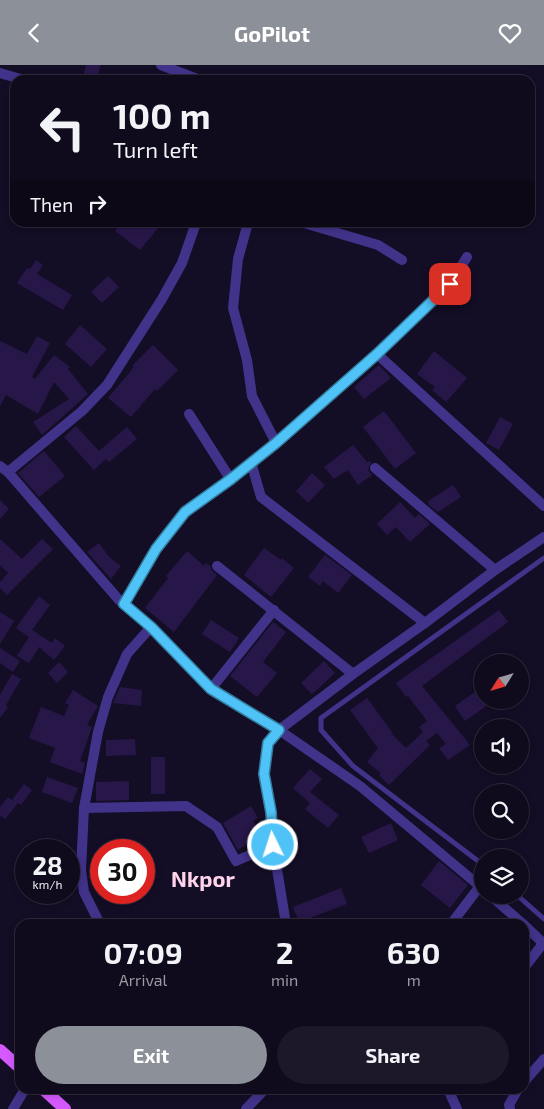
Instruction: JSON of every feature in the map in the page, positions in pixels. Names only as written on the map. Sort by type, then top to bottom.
[{"type":"main road","points":[[0,1050],[15,1064]]},
{"type":"main road","points":[[49,1094],[65,1109]]},
{"type":"street","points":[[161,65],[187,75]]},
{"type":"street","points":[[195,227],[182,263],[166,292],[107,385],[82,411],[4,469],[119,600],[151,627],[211,689],[279,730],[360,786],[474,881]]},
{"type":"street","points":[[247,227],[238,259],[233,308],[247,360],[252,396],[276,443]]},
{"type":"street","points":[[317,227],[378,245],[402,260]]},
{"type":"street","points":[[124,604],[156,549],[185,512],[276,443],[377,354],[450,284],[467,257]]},
{"type":"street","points":[[377,354],[544,506]]},
{"type":"street","points":[[189,414],[231,479]]},
{"type":"street","points":[[251,462],[261,497],[425,623]]},
{"type":"street","points":[[375,468],[495,570]]},
{"type":"street","points":[[285,919],[264,774],[268,743],[279,730],[353,674],[495,570],[544,537]]},
{"type":"street","points":[[217,566],[353,674]]},
{"type":"street","points":[[211,689],[274,610]]},
{"type":"street","points":[[98,919],[84,892],[81,870],[84,809],[98,732],[108,697],[127,654],[151,627]]},
{"type":"street","points":[[84,809],[186,806],[216,827],[236,861],[273,845]]},
{"type":"street","points":[[455,919],[474,896]]},
{"type":"street","points":[[500,904],[517,919]]},
{"type":"street","points":[[529,930],[541,941],[541,946],[529,962]]},
{"type":"street","points":[[529,1076],[544,1059]]},
{"type":"street","points":[[12,1109],[22,1094]]},
{"type":"street","points":[[246,1109],[260,1094]]},
{"type":"street","points":[[450,1094],[457,1109]]},
{"type":"street","points":[[510,1109],[509,1105],[515,1094]]},
{"type":"lane","points":[[474,858],[353,766],[321,730],[321,718],[544,557]]},
{"type":"lane","points":[[527,904],[544,919]]},
{"type":"building","points":[[86,65],[101,65],[98,75],[83,75]]},
{"type":"building","points":[[118,227],[159,227],[140,250],[115,231]]},
{"type":"building","points":[[36,260],[43,265],[37,274],[72,295],[63,310],[17,283],[27,268],[30,269]]},
{"type":"building","points":[[108,276],[119,287],[102,303],[91,292]]},
{"type":"building","points":[[80,325],[107,349],[91,367],[65,344]]},
{"type":"building","points":[[37,336],[50,343],[32,377],[35,379],[54,355],[70,367],[68,369],[88,394],[42,435],[33,422],[69,399],[54,382],[38,414],[6,395],[0,406],[0,341],[27,354]]},
{"type":"building","points":[[153,345],[178,370],[157,391],[155,389],[131,417],[108,398],[134,367],[132,366]]},
{"type":"building","points":[[434,351],[467,378],[446,402],[432,390],[435,387],[417,374]]},
{"type":"building","points":[[379,365],[391,378],[364,399],[354,387]]},
{"type":"building","points":[[384,411],[416,453],[395,469],[363,427]]},
{"type":"building","points":[[500,417],[513,424],[499,450],[486,443]]},
{"type":"building","points":[[76,426],[99,451],[127,427],[137,439],[109,462],[106,459],[94,470],[64,437]]},
{"type":"building","points":[[353,445],[367,462],[370,461],[371,463],[368,470],[372,475],[358,485],[348,470],[334,479],[324,467]]},
{"type":"building","points":[[44,451],[65,476],[39,497],[18,473]]},
{"type":"building","points":[[312,473],[325,485],[308,503],[296,491]]},
{"type":"building","points":[[453,485],[461,497],[438,512],[429,505],[428,501]]},
{"type":"building","points":[[0,500],[9,509],[0,519]]},
{"type":"building","points":[[400,502],[415,518],[419,514],[430,524],[410,542],[396,527],[387,535],[377,524]]},
{"type":"building","points":[[0,539],[22,559],[42,539],[53,549],[7,595],[0,588],[0,582],[8,573],[0,565]]},
{"type":"building","points":[[99,543],[109,557],[121,566],[111,579],[87,552]]},
{"type":"building","points":[[264,548],[281,560],[282,558],[294,568],[271,597],[244,575]]},
{"type":"building","points":[[187,551],[204,566],[206,563],[210,566],[217,575],[174,632],[145,608],[168,578],[166,576]]},
{"type":"building","points":[[325,555],[352,575],[338,593],[323,581],[320,586],[308,577]]},
{"type":"building","points":[[39,596],[50,605],[32,630],[52,643],[55,638],[65,646],[54,660],[39,647],[29,663],[17,656],[29,637],[16,628]]},
{"type":"building","points":[[499,610],[508,622],[422,686],[470,745],[448,760],[439,748],[446,744],[437,733],[426,741],[430,745],[389,785],[379,775],[381,773],[367,762],[378,748],[350,710],[367,698],[391,733],[406,748],[423,732],[419,727],[427,721],[396,683]]},
{"type":"building","points":[[0,612],[14,621],[0,644]]},
{"type":"building","points":[[211,620],[239,638],[230,652],[202,634]]},
{"type":"building","points":[[273,622],[286,632],[263,662],[277,673],[257,697],[230,676]]},
{"type":"building","points":[[0,648],[20,661],[13,672],[0,663]]},
{"type":"building","points":[[324,661],[335,673],[312,694],[301,683]]},
{"type":"building","points":[[59,662],[68,672],[57,683],[48,673]]},
{"type":"building","points":[[12,674],[21,679],[6,705],[8,707],[0,718],[0,695]]},
{"type":"building","points":[[120,687],[142,690],[141,706],[113,703]]},
{"type":"building","points":[[73,690],[98,706],[87,725],[92,727],[80,761],[85,763],[82,774],[50,762],[55,748],[29,738],[41,707],[64,716],[69,705],[65,703]]},
{"type":"building","points":[[474,693],[474,709],[482,709],[465,721],[455,706]]},
{"type":"building","points":[[135,739],[136,755],[106,756],[106,740]]},
{"type":"building","points":[[151,757],[165,757],[165,794],[151,794]]},
{"type":"building","points":[[310,769],[322,779],[310,792],[339,815],[328,828],[305,809],[310,803],[293,788]]},
{"type":"building","points":[[47,777],[78,788],[72,803],[42,792]]},
{"type":"building","points":[[129,781],[129,800],[96,801],[96,782]]},
{"type":"building","points":[[24,784],[32,790],[21,805],[18,803],[5,819],[0,815],[0,807],[8,797],[12,800]]},
{"type":"building","points":[[251,806],[258,818],[253,821],[262,835],[238,850],[223,823]]},
{"type":"building","points":[[391,823],[398,840],[369,853],[361,837]]},
{"type":"building","points":[[439,861],[468,885],[450,908],[421,885]]},
{"type":"building","points":[[341,888],[347,904],[307,919],[298,919],[293,907]]},
{"type":"district","name":"Nkpor","points":[[203,878]]},
{"type":"route","points":[[273,845],[271,812],[264,774],[268,743],[279,730],[211,689],[151,627],[124,604],[156,549],[185,512],[276,443],[377,354],[450,284]]}]
